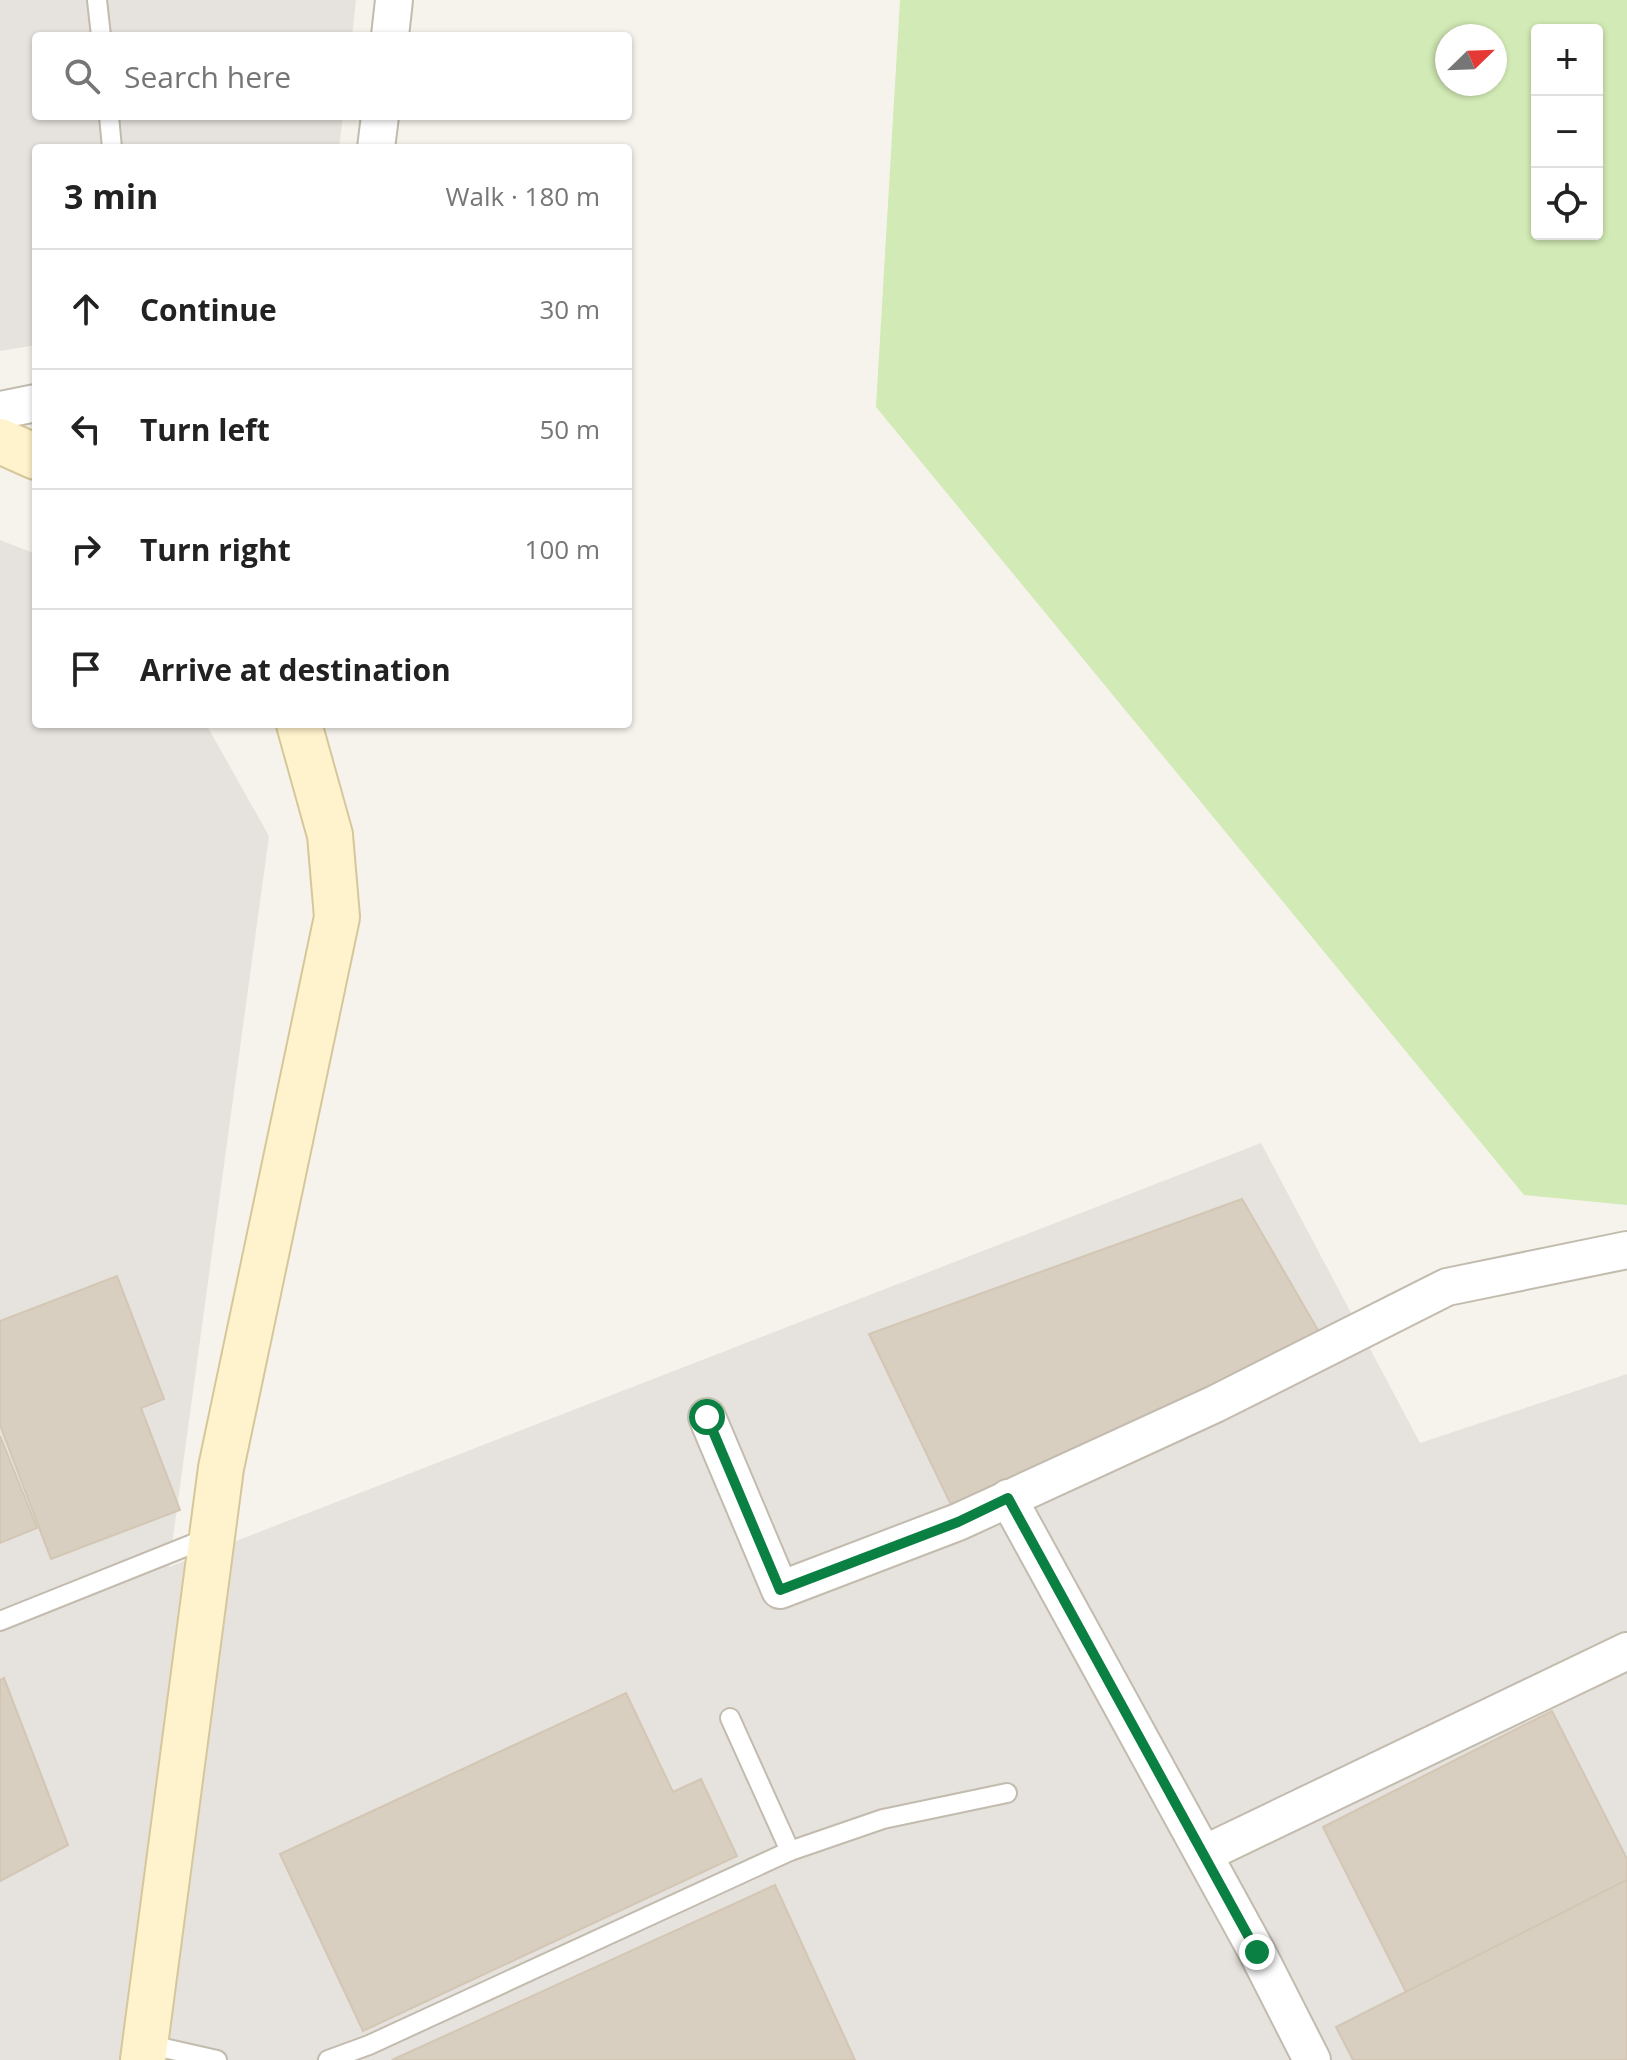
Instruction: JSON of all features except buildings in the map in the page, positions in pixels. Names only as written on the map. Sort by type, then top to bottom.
[{"type":"street","points":[[390,32],[394,0]]},
{"type":"street","points":[[376,144],[380,120]]},
{"type":"street","points":[[0,410],[32,404]]},
{"type":"street","points":[[0,441],[32,455]]},
{"type":"street","points":[[144,2052],[221,1468],[337,917],[330,835],[300,728]]},
{"type":"street","points":[[707,1417],[780,1590],[958,1522],[1215,1404],[1447,1287],[1627,1250]]},
{"type":"street","points":[[1008,1498],[1204,1854],[1312,2060]]},
{"type":"street","points":[[1204,1854],[1627,1651]]},
{"type":"lane","points":[[97,0],[101,32]]},
{"type":"lane","points":[[109,120],[112,144]]},
{"type":"lane","points":[[0,1621],[212,1536]]},
{"type":"lane","points":[[730,1718],[790,1851]]},
{"type":"lane","points":[[328,2060],[369,2045],[790,1851],[883,1819],[1007,1793]]},
{"type":"lane","points":[[144,2052],[217,2060]]},
{"type":"shaded area","points":[[0,0],[356,0],[352,32],[32,32],[32,120],[342,120],[340,144],[32,144],[32,346],[0,351]]},
{"type":"shaded area","points":[[0,540],[32,552],[32,728],[208,728],[269,836],[169,1567],[1261,1143],[1420,1443],[1627,1374],[1627,2060],[0,2060]]},
{"type":"green space","points":[[900,0],[1627,0],[1627,1205],[1524,1195],[876,407]]},
{"type":"route","points":[[707,1417],[780,1590],[958,1522],[1008,1498],[1257,1952]]}]
